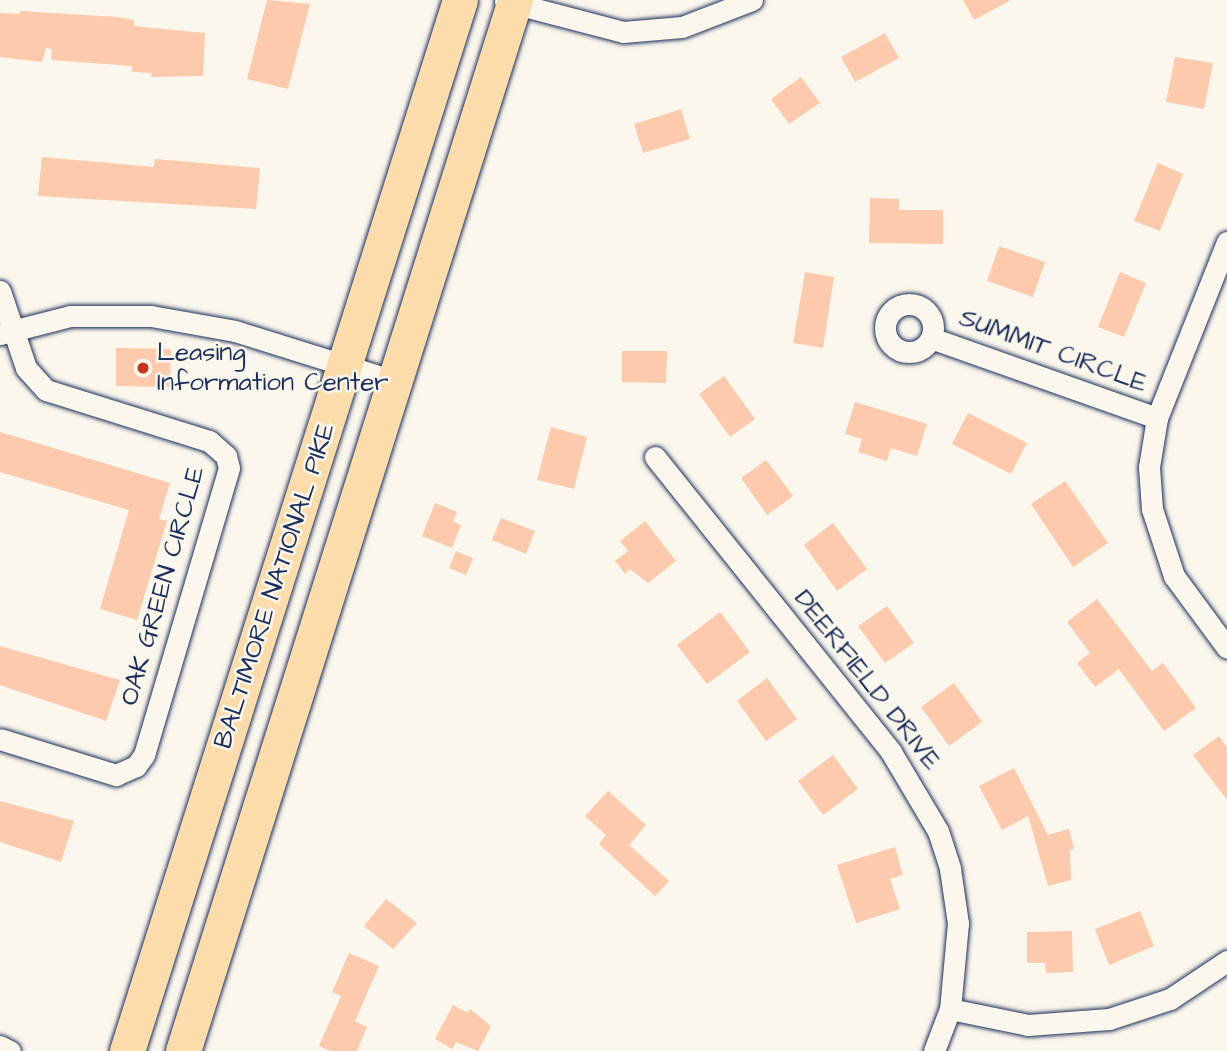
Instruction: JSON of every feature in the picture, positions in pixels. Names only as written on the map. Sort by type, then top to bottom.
[{"type":"main road","name":"BALTIMORE NATIONAL PIKE","points":[[127,1051],[460,0]]},
{"type":"main road","name":"BALTIMORE NATIONAL PIKE","points":[[183,1051],[395,381],[510,1]]},
{"type":"street","points":[[510,1],[623,32],[682,27],[752,0]]},
{"type":"street","points":[[1227,242],[1157,418],[1149,467],[1161,544],[1189,601],[1227,648]]},
{"type":"street","points":[[0,291],[5,332],[70,316],[151,316],[235,331],[345,363],[395,381]]},
{"type":"street","name":"OAK GREEN CIRCLE","points":[[0,739],[116,775],[136,766],[144,755],[229,468],[226,456],[209,441],[46,390],[26,368],[5,332]]},
{"type":"street","name":"SUMMIT CIRCLE","points":[[931,338],[1157,418]]},
{"type":"street","name":"DEERFIELD DRIVE","points":[[655,457],[917,789],[938,831],[954,896],[957,966],[950,1009],[934,1051]]},
{"type":"street","points":[[950,1009],[1028,1025],[1109,1018],[1170,999],[1227,961]]},
{"type":"street","points":[[0,1046],[10,1051]]},
{"type":"building","points":[[267,0],[310,4],[288,89],[247,79]]},
{"type":"building","points":[[963,0],[1011,0],[974,20]]},
{"type":"building","points":[[20,11],[117,17],[134,20],[134,26],[205,33],[203,76],[151,77],[152,73],[132,72],[132,66],[51,60],[52,49],[46,48],[42,62],[0,57],[0,13],[20,14]]},
{"type":"building","points":[[885,33],[899,58],[855,82],[841,57]]},
{"type":"building","points":[[1175,57],[1213,63],[1204,109],[1166,102]]},
{"type":"building","points":[[801,77],[820,103],[789,124],[771,99]]},
{"type":"building","points":[[681,109],[690,139],[643,153],[634,124]]},
{"type":"building","points":[[42,157],[154,167],[155,159],[260,168],[256,209],[38,196]]},
{"type":"building","points":[[1158,163],[1183,174],[1160,231],[1134,221]]},
{"type":"building","points":[[870,198],[899,199],[899,210],[943,210],[943,244],[869,243]]},
{"type":"building","points":[[999,246],[1045,262],[1033,297],[987,281]]},
{"type":"building","points":[[805,272],[834,277],[823,348],[793,343]]},
{"type":"building","points":[[1120,272],[1146,283],[1124,337],[1098,327]]},
{"type":"building","name":"Leasing Information Center","points":[[116,348],[171,349],[170,387],[116,386]]},
{"type":"building","points":[[622,351],[667,351],[666,383],[622,382]]},
{"type":"building","points":[[724,376],[755,419],[730,437],[699,394]]},
{"type":"building","points":[[855,402],[927,424],[917,456],[891,448],[887,461],[858,452],[862,439],[845,434]]},
{"type":"building","points":[[968,413],[1027,443],[1011,474],[952,444]]},
{"type":"building","points":[[551,427],[587,437],[574,489],[537,480]]},
{"type":"building","points":[[0,432],[170,483],[159,519],[167,521],[137,620],[100,609],[129,510],[0,472]]},
{"type":"building","points":[[766,460],[793,496],[767,515],[741,478]]},
{"type":"building","points":[[1065,481],[1108,543],[1073,567],[1031,504]]},
{"type":"building","points":[[435,503],[457,512],[453,521],[461,525],[452,548],[422,536]]},
{"type":"building","points":[[501,518],[535,531],[526,554],[492,540]]},
{"type":"building","points":[[645,521],[676,561],[648,583],[630,569],[625,574],[615,561],[628,551],[620,541]]},
{"type":"building","points":[[833,523],[867,569],[837,591],[804,545]]},
{"type":"building","points":[[456,551],[473,558],[466,575],[449,568]]},
{"type":"building","points":[[1097,599],[1152,671],[1163,663],[1196,708],[1164,731],[1119,669],[1095,687],[1077,663],[1090,653],[1067,622]]},
{"type":"building","points":[[887,606],[914,643],[885,663],[858,626]]},
{"type":"building","points":[[720,612],[750,652],[707,684],[677,645]]},
{"type":"building","points":[[0,646],[120,680],[106,721],[0,685]]},
{"type":"building","points":[[767,678],[797,719],[766,741],[737,701]]},
{"type":"building","points":[[954,683],[982,722],[949,746],[921,707]]},
{"type":"building","points":[[1219,736],[1227,747],[1227,800],[1193,755]]},
{"type":"building","points":[[833,755],[858,789],[823,815],[798,781]]},
{"type":"building","points":[[1014,768],[1048,835],[1069,829],[1074,849],[1070,850],[1071,880],[1048,886],[1028,816],[1002,830],[979,786]]},
{"type":"building","points":[[608,791],[646,825],[629,845],[669,881],[655,896],[599,844],[606,835],[585,816]]},
{"type":"building","points":[[0,801],[74,821],[61,862],[0,842]]},
{"type":"building","points":[[895,847],[903,875],[890,879],[900,909],[856,923],[837,865]]},
{"type":"building","points":[[386,899],[417,923],[393,949],[364,926]]},
{"type":"building","points":[[1140,911],[1154,946],[1109,965],[1095,929]]},
{"type":"building","points":[[1072,931],[1073,972],[1046,973],[1045,963],[1027,963],[1027,932]]},
{"type":"building","points":[[349,953],[379,966],[355,1021],[367,1027],[357,1051],[331,1051],[319,1046],[341,996],[332,992]]},
{"type":"building","points":[[453,1005],[468,1013],[470,1009],[491,1026],[478,1051],[456,1042],[452,1049],[435,1039]]},
{"type":"place","name":"Leasing Information Center","points":[[143,368]]}]
